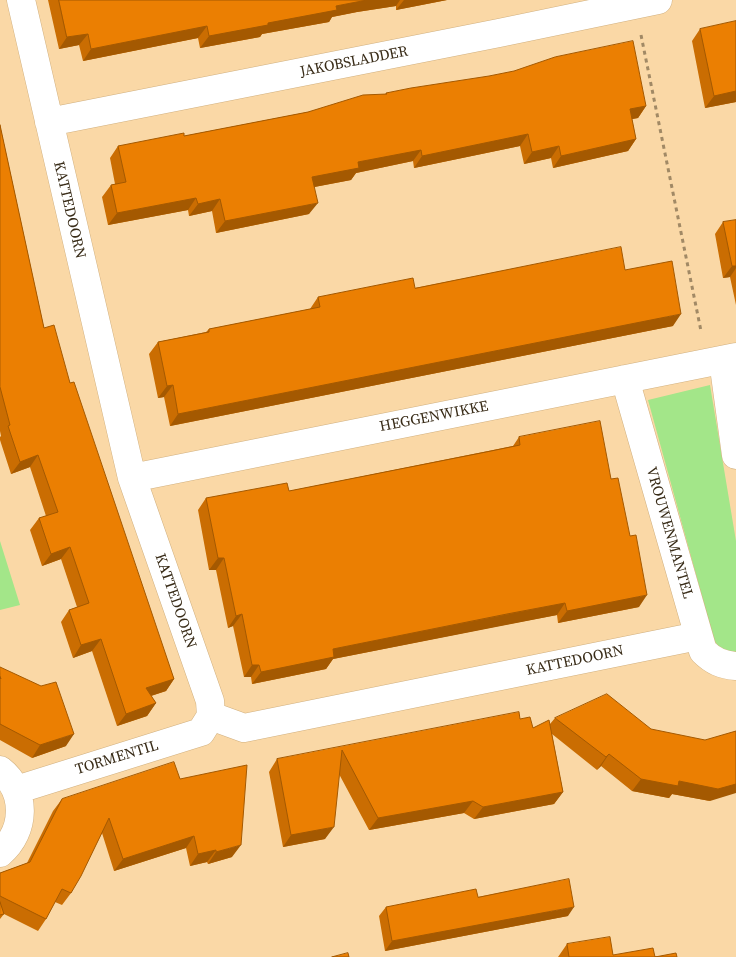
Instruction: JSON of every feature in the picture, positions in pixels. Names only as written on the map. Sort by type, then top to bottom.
[{"type":"street","name":"KATTEDOORN","points":[[21,0],[132,478],[210,701],[210,716],[244,728],[698,636]]},
{"type":"street","name":"JAKOBSLADDER","points":[[49,122],[499,34],[642,2]]},
{"type":"street","name":"HEGGENWIKKE","points":[[132,478],[722,360]]},
{"type":"street","points":[[722,360],[736,455]]},
{"type":"street","name":"VROUWENMANTEL","points":[[625,379],[703,651],[711,659],[723,665],[736,666]]},
{"type":"street","name":"TORMENTIL","points":[[0,853],[13,839],[19,824],[20,806],[8,780],[201,732],[210,716]]},
{"type":"path","points":[[642,2],[722,360]]},
{"type":"green space","points":[[710,385],[736,541],[736,654],[721,651],[714,640],[648,400]]},
{"type":"green space","points":[[0,541],[20,605],[0,610]]},
{"type":"building","points":[[59,0],[367,0],[336,6],[337,10],[209,36],[207,26],[91,49],[88,34],[67,37]]},
{"type":"building","points":[[736,21],[736,91],[714,96],[700,29]]},
{"type":"building","points":[[633,41],[646,106],[630,109],[636,139],[561,156],[559,146],[532,152],[528,134],[422,156],[421,150],[358,162],[359,168],[312,177],[318,203],[225,221],[220,199],[198,204],[196,198],[117,213],[111,185],[126,182],[118,146],[184,133],[184,136],[308,112],[363,95],[387,94],[411,88],[514,71],[555,57]]},
{"type":"building","points":[[0,125],[44,328],[54,325],[70,383],[74,382],[174,679],[146,688],[156,703],[126,714],[101,639],[81,645],[69,610],[89,603],[70,547],[51,554],[39,518],[58,512],[38,455],[20,462],[8,426],[10,425],[0,387]]},
{"type":"building","points":[[736,220],[736,266],[732,266],[723,222]]},
{"type":"building","points":[[621,247],[625,270],[672,261],[681,314],[178,414],[173,385],[167,386],[158,342],[209,332],[209,329],[320,307],[318,297],[413,278],[415,288]]},
{"type":"building","points":[[600,421],[611,479],[618,478],[630,536],[636,535],[647,595],[567,611],[565,603],[507,614],[333,649],[334,657],[261,672],[259,665],[252,665],[242,614],[236,616],[224,558],[218,558],[206,498],[287,483],[289,491],[520,445],[519,437]]},
{"type":"building","points":[[0,667],[41,686],[56,682],[74,734],[40,745],[0,724]]},
{"type":"building","points":[[607,694],[651,729],[705,740],[736,731],[736,784],[718,789],[679,781],[678,786],[641,779],[609,754],[606,757],[555,718]]},
{"type":"building","points":[[519,712],[520,719],[530,717],[533,728],[549,720],[563,792],[483,807],[473,801],[378,818],[342,750],[334,827],[291,835],[277,759]]},
{"type":"building","points":[[174,762],[180,779],[247,765],[241,845],[216,852],[216,850],[198,854],[194,836],[123,859],[109,818],[71,893],[62,889],[46,919],[0,896],[0,873],[30,862],[62,799]]},
{"type":"building","points":[[569,879],[574,907],[392,941],[386,907],[476,889],[478,897]]},
{"type":"building","points":[[0,902],[4,914],[0,915]]},
{"type":"building","points":[[610,937],[613,955],[653,948],[655,957],[569,957],[567,944]]},
{"type":"building","points":[[348,953],[349,957],[332,957]]},
{"type":"building","points":[[676,953],[677,957],[655,957]]}]
